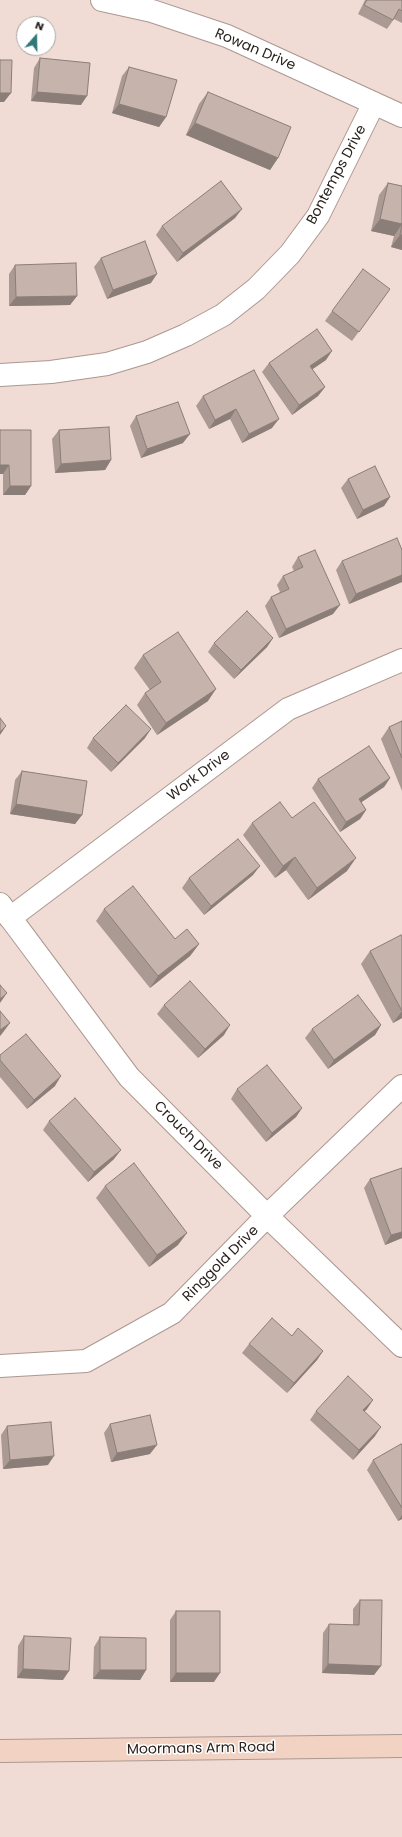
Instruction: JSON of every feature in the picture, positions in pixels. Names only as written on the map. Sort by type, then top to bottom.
[{"type":"street","name":"Rowan Drive","points":[[102,0],[152,11],[227,36],[402,116]]},
{"type":"street","name":"Bontemps Drive","points":[[0,375],[51,372],[107,364],[147,352],[186,335],[223,315],[256,289],[290,254],[318,216],[374,103]]},
{"type":"street","name":"Work Drive","points":[[5,911],[288,709],[402,660]]},
{"type":"street","name":"Crouch Drive","points":[[5,911],[129,1077],[267,1216],[402,1346]]},
{"type":"street","name":"Ringgold Drive","points":[[0,1366],[86,1361],[172,1313],[267,1216],[402,1086]]},
{"type":"street","name":"Moormans Arm Road","points":[[0,1751],[402,1746]]},
{"type":"building","points":[[367,0],[402,0],[402,11],[399,9],[393,20],[364,5]]},
{"type":"building","points":[[40,58],[90,63],[87,96],[37,92]]},
{"type":"building","points":[[0,60],[12,60],[11,93],[0,93]]},
{"type":"building","points":[[129,67],[177,80],[166,117],[119,104]]},
{"type":"building","points":[[208,92],[291,127],[278,158],[195,123]]},
{"type":"building","points":[[221,181],[242,209],[183,253],[162,226]]},
{"type":"building","points":[[388,183],[402,186],[402,224],[380,219]]},
{"type":"building","points":[[402,224],[402,235],[400,235]]},
{"type":"building","points":[[145,241],[157,274],[113,290],[101,258]]},
{"type":"building","points":[[76,263],[77,296],[16,297],[15,265]]},
{"type":"building","points":[[363,269],[390,289],[359,332],[332,311]]},
{"type":"building","points":[[317,329],[332,351],[310,366],[325,387],[299,405],[269,363]]},
{"type":"building","points":[[254,370],[279,419],[249,434],[236,409],[215,420],[203,396]]},
{"type":"building","points":[[178,402],[190,434],[147,449],[136,416]]},
{"type":"building","points":[[109,427],[111,460],[61,464],[59,430]]},
{"type":"building","points":[[0,430],[31,430],[31,486],[10,486],[9,465],[0,465]]},
{"type":"building","points":[[375,466],[390,497],[363,510],[348,479]]},
{"type":"building","points":[[397,538],[402,550],[402,575],[356,594],[342,561]]},
{"type":"building","points":[[315,550],[340,605],[286,629],[271,597],[289,589],[283,576],[303,567],[298,557]]},
{"type":"building","points":[[247,611],[273,638],[241,670],[214,643]]},
{"type":"building","points":[[178,632],[216,689],[166,723],[145,693],[161,682],[143,655]]},
{"type":"building","points":[[126,705],[151,729],[118,763],[93,738]]},
{"type":"building","points":[[0,718],[6,726],[0,732]]},
{"type":"building","points":[[402,721],[402,758],[389,727]]},
{"type":"building","points":[[369,746],[390,778],[359,799],[366,810],[346,822],[318,779]]},
{"type":"building","points":[[22,771],[87,781],[82,815],[16,804]]},
{"type":"building","points":[[280,802],[292,818],[314,802],[356,858],[317,888],[295,857],[283,866],[252,823]]},
{"type":"building","points":[[238,839],[260,866],[211,906],[189,878]]},
{"type":"building","points":[[133,886],[175,939],[187,929],[199,944],[158,976],[104,909]]},
{"type":"building","points":[[401,935],[402,937],[402,1011],[370,951]]},
{"type":"building","points":[[190,981],[230,1025],[205,1049],[164,1005]]},
{"type":"building","points":[[0,985],[7,993],[0,999]]},
{"type":"building","points":[[358,995],[381,1025],[334,1060],[312,1029]]},
{"type":"building","points":[[0,1011],[10,1023],[0,1030]]},
{"type":"building","points":[[26,1034],[61,1076],[34,1100],[0,1060],[0,1055]]},
{"type":"building","points":[[267,1065],[302,1108],[272,1133],[237,1089]]},
{"type":"building","points":[[75,1098],[121,1150],[94,1172],[49,1121]]},
{"type":"building","points":[[134,1163],[187,1233],[157,1255],[105,1186]]},
{"type":"building","points":[[402,1168],[402,1232],[391,1235],[370,1179]]},
{"type":"building","points":[[272,1318],[292,1336],[298,1328],[323,1351],[294,1383],[249,1344]]},
{"type":"building","points":[[348,1376],[373,1400],[363,1410],[381,1427],[359,1450],[316,1411]]},
{"type":"building","points":[[150,1415],[157,1445],[117,1453],[110,1424]]},
{"type":"building","points":[[51,1422],[54,1456],[10,1460],[7,1426]]},
{"type":"building","points":[[401,1444],[402,1445],[402,1508],[373,1460]]},
{"type":"building","points":[[360,1600],[382,1600],[381,1666],[328,1664],[329,1624],[359,1625]]},
{"type":"building","points":[[176,1611],[220,1611],[220,1673],[176,1673]]},
{"type":"building","points":[[24,1636],[71,1638],[69,1671],[23,1669]]},
{"type":"building","points":[[100,1637],[146,1638],[146,1670],[100,1670]]}]
